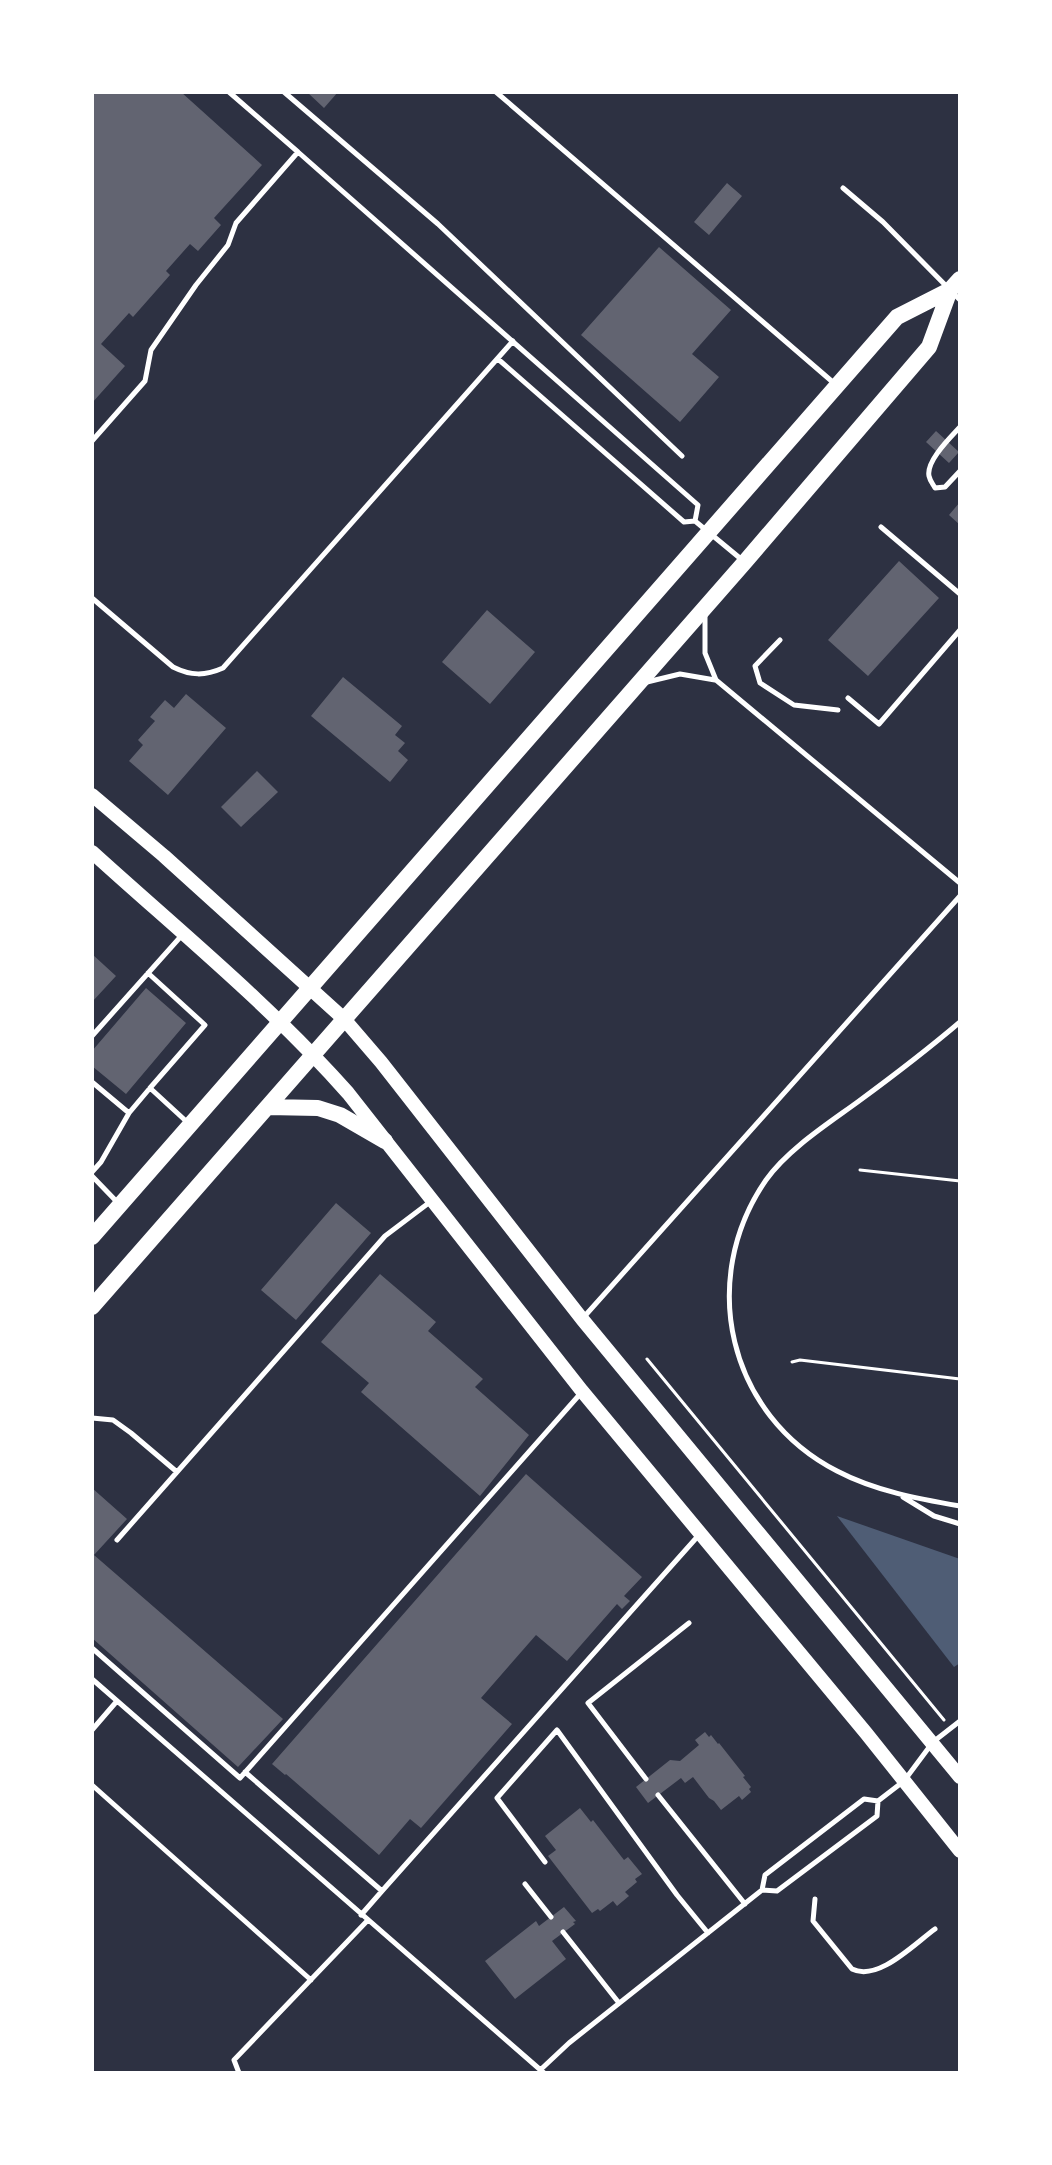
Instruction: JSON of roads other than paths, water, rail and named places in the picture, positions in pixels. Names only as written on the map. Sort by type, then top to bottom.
[{"type":"main road","points":[[92,1237],[310,987],[702,526],[837,385],[897,317],[957,289]]},
{"type":"main road","points":[[92,1307],[705,608],[929,347],[957,289]]},
{"type":"main road","points":[[92,795],[344,1019],[582,1319],[960,1777]]},
{"type":"main road","points":[[92,852],[280,1020],[348,1093],[582,1391],[960,1851]]},
{"type":"main road","points":[[268,1107],[318,1108],[340,1115],[385,1141]]},
{"type":"lane","points":[[229,92],[698,505],[702,526]]},
{"type":"lane","points":[[284,92],[438,224],[682,456]]},
{"type":"lane","points":[[496,92],[837,385]]},
{"type":"lane","points":[[92,441],[145,381],[151,350],[228,245],[236,223],[298,152]]},
{"type":"lane","points":[[843,188],[957,289]]},
{"type":"lane","points":[[92,598],[173,667],[198,675],[211,674],[223,668],[513,341]]},
{"type":"lane","points":[[498,359],[684,522],[702,526],[744,563]]},
{"type":"lane","points":[[960,427],[930,465],[929,475],[935,488],[945,487],[960,471]]},
{"type":"lane","points":[[881,527],[960,594]]},
{"type":"lane","points":[[705,608],[705,653],[716,680],[960,883]]},
{"type":"lane","points":[[848,698],[879,724],[960,630]]},
{"type":"lane","points":[[780,640],[755,666],[760,683],[794,705],[838,710]]},
{"type":"lane","points":[[637,685],[680,674],[716,680]]},
{"type":"lane","points":[[582,1319],[960,896]]},
{"type":"lane","points":[[92,1036],[184,934]]},
{"type":"lane","points":[[120,1204],[92,1174],[129,1113],[205,1025],[148,973]]},
{"type":"lane","points":[[960,1022],[824,1126],[767,1177],[746,1213],[738,1236],[729,1277],[728,1301],[735,1346],[749,1383],[773,1421],[805,1451],[839,1472],[899,1495],[934,1516],[960,1524]]},
{"type":"lane","points":[[92,1082],[129,1113]]},
{"type":"lane","points":[[150,1088],[190,1124]]},
{"type":"lane","points":[[117,1540],[385,1236],[431,1201]]},
{"type":"lane","points":[[92,1648],[240,1778],[582,1391]]},
{"type":"lane","points":[[92,1418],[113,1420],[177,1472]]},
{"type":"lane","points":[[899,1495],[960,1506]]},
{"type":"lane","points":[[361,1915],[699,1534]]},
{"type":"lane","points":[[646,1779],[588,1703],[689,1623]]},
{"type":"lane","points":[[92,1679],[470,2007],[540,2072],[619,2003],[762,1890],[765,1875],[864,1799],[878,1801],[904,1781],[933,1742],[960,1721]]},
{"type":"lane","points":[[92,1730],[117,1701]]},
{"type":"lane","points":[[545,1862],[497,1798],[557,1730],[708,1933]]},
{"type":"lane","points":[[245,1772],[382,1891]]},
{"type":"lane","points":[[92,1785],[311,1980]]},
{"type":"lane","points":[[658,1795],[745,1904]]},
{"type":"lane","points":[[762,1890],[777,1891],[877,1816],[878,1801]]},
{"type":"lane","points":[[525,1884],[551,1917]]},
{"type":"lane","points":[[815,1899],[813,1921],[852,1969],[860,1973],[880,1970],[935,1929]]},
{"type":"lane","points":[[239,2073],[234,2060],[368,1920]]},
{"type":"lane","points":[[563,1932],[619,2003]]},
{"type":"water","points":[[837,1516],[960,1559],[960,1663],[954,1667]]}]
